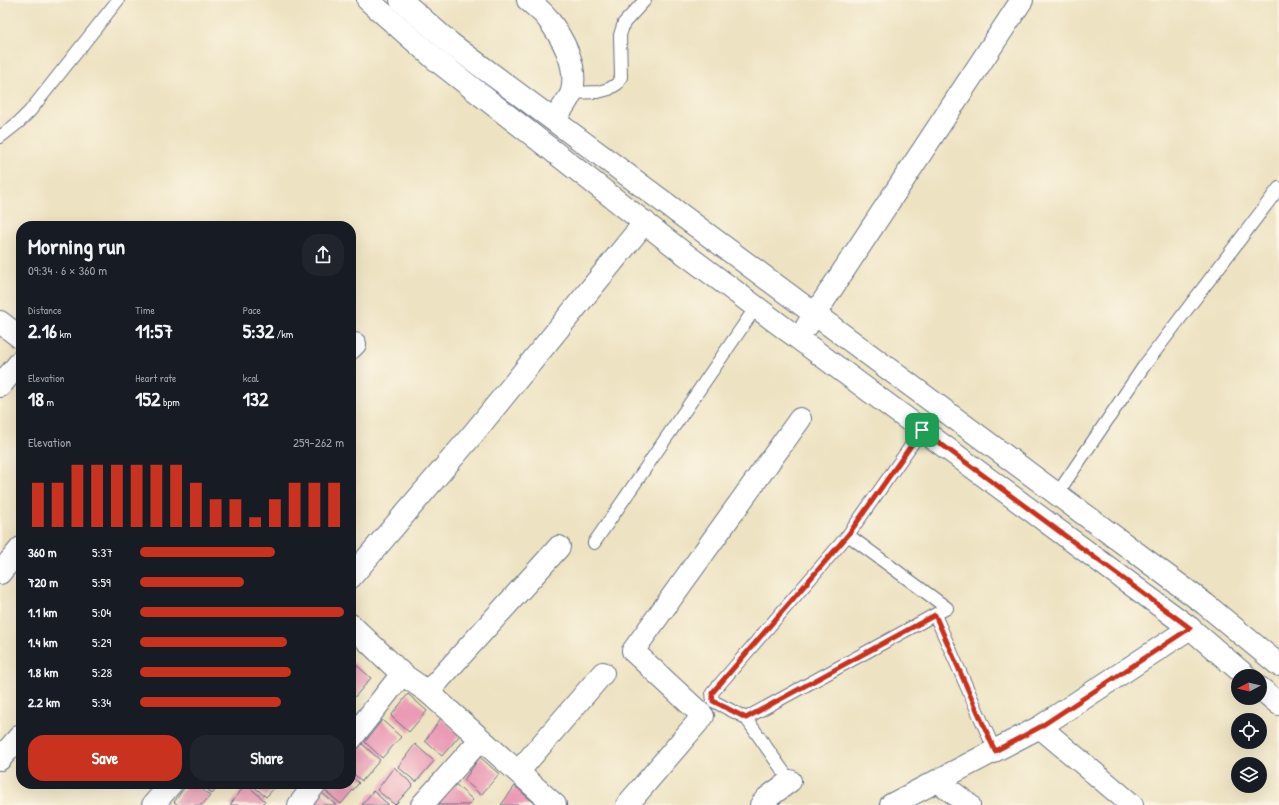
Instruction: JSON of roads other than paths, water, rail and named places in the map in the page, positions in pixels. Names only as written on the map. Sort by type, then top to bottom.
[{"type":"street","points":[[368,0],[435,59],[645,222],[799,340],[1190,628],[1238,669]]},
{"type":"street","points":[[401,0],[451,44],[1205,604],[1279,665]]},
{"type":"street","points":[[528,0],[548,18],[561,39],[571,62],[574,79],[572,93],[554,120]]},
{"type":"street","points":[[799,340],[814,314],[1022,0]]},
{"type":"street","points":[[356,571],[473,434],[645,222]]},
{"type":"street","points":[[0,322],[16,334]]},
{"type":"street","points":[[0,386],[16,367]]},
{"type":"street","points":[[627,805],[703,716],[633,651],[800,419]]},
{"type":"street","points":[[428,692],[559,547]]},
{"type":"street","points":[[0,573],[16,554]]},
{"type":"street","points":[[892,805],[1040,727],[1190,628]]},
{"type":"street","points":[[356,630],[402,674],[428,692],[480,740],[555,805]]},
{"type":"street","points":[[518,772],[603,673]]},
{"type":"street","points":[[356,733],[402,674]]},
{"type":"street","points":[[1267,694],[1279,704]]},
{"type":"street","points":[[1040,727],[1132,805]]},
{"type":"street","points":[[422,805],[480,740]]},
{"type":"street","points":[[0,759],[16,741]]},
{"type":"street","points":[[761,805],[767,798],[790,781]]},
{"type":"street","points":[[938,781],[969,805]]},
{"type":"street","points":[[153,805],[167,789]]},
{"type":"street","points":[[299,805],[311,789]]},
{"type":"lane","points":[[0,137],[30,111],[118,0]]},
{"type":"lane","points":[[572,93],[598,92],[609,89],[617,84],[622,77],[620,35],[624,23],[645,0]]},
{"type":"lane","points":[[1057,494],[1144,366],[1279,188]]},
{"type":"lane","points":[[594,543],[756,307]]},
{"type":"lane","points":[[790,781],[746,718],[713,701],[712,693],[848,535],[922,430]]},
{"type":"lane","points":[[746,718],[947,608],[848,535]]},
{"type":"lane","points":[[935,615],[995,751]]}]
